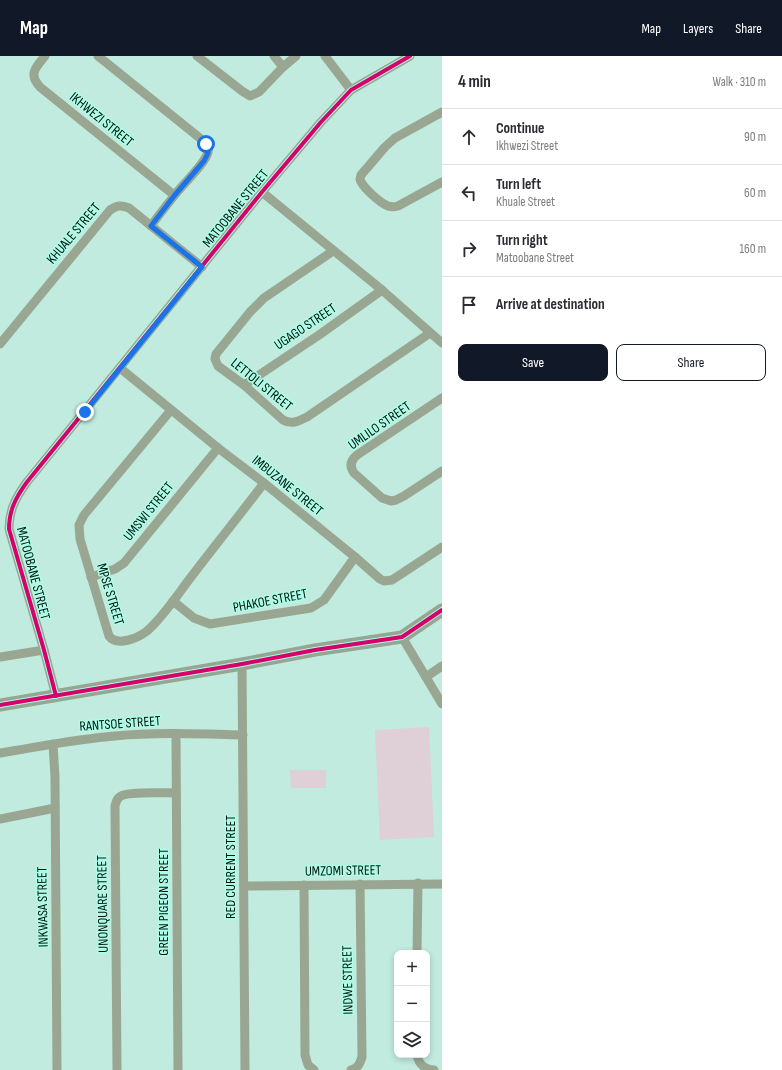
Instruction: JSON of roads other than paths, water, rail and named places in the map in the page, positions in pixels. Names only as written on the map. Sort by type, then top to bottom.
[{"type":"street","name":"IKHWEZI STREET","points":[[45,56],[34,72],[34,79],[40,87],[174,196]]},
{"type":"street","points":[[98,56],[206,144],[208,153],[204,161],[151,226]]},
{"type":"street","points":[[197,56],[242,92],[250,96],[259,92],[296,56]]},
{"type":"street","points":[[274,56],[283,67]]},
{"type":"street","points":[[325,56],[351,90]]},
{"type":"street","name":"MATOOBANE STREET","points":[[56,696],[12,541],[10,513],[16,499],[24,486],[262,192],[321,122],[351,90],[410,56]]},
{"type":"street","points":[[442,112],[390,142],[361,174],[360,181],[362,186],[384,204],[394,207],[442,182]]},
{"type":"street","points":[[262,192],[382,290],[442,343]]},
{"type":"street","name":"KHUALE STREET","points":[[0,344],[110,210],[116,206],[125,206],[129,208],[202,267]]},
{"type":"street","name":"LETTOLI STREET","points":[[333,251],[264,298],[250,312],[216,354],[215,359],[218,366],[244,385],[283,420],[296,423],[430,333]]},
{"type":"street","name":"UGAGO STREET","points":[[244,385],[319,335],[382,290]]},
{"type":"street","name":"IMBUZANE STREET","points":[[120,368],[218,448],[264,483],[380,579],[388,581],[397,577],[442,547]]},
{"type":"street","name":"UMLILO STREET","points":[[442,398],[357,455],[351,464],[354,473],[382,498],[391,501],[404,496],[442,471]]},
{"type":"street","name":"MPSE STREET","points":[[171,410],[84,515],[81,521],[79,529],[80,539],[109,636],[113,640],[123,641],[135,638],[146,632],[173,601],[264,483]]},
{"type":"street","name":"UMSWI STREET","points":[[91,577],[116,569],[124,563],[218,448]]},
{"type":"street","name":"PHAKOE STREET","points":[[173,601],[194,618],[210,624],[311,608],[324,600],[355,557]]},
{"type":"street","points":[[0,705],[242,664],[315,650],[402,637],[442,610]]},
{"type":"street","points":[[402,637],[442,704]]},
{"type":"street","points":[[0,657],[44,650]]},
{"type":"street","name":"RED CURRENT STREET","points":[[242,664],[245,1070]]},
{"type":"street","points":[[426,676],[442,666]]},
{"type":"street","name":"GREEN PIGEON STREET","points":[[176,734],[178,1070]]},
{"type":"street","name":"RANTSOE STREET","points":[[0,753],[116,735],[243,735]]},
{"type":"street","name":"INKWASA STREET","points":[[54,744],[57,1070]]},
{"type":"street","name":"UNONQUARE STREET","points":[[117,1070],[115,806],[118,799],[123,795],[133,793],[176,793]]},
{"type":"street","points":[[0,819],[55,808]]},
{"type":"street","points":[[418,883],[418,950]]},
{"type":"street","points":[[304,884],[305,1055],[308,1065],[314,1070]]},
{"type":"street","name":"UMZOMI STREET","points":[[244,886],[304,884],[442,884]]},
{"type":"street","name":"INDWE STREET","points":[[351,1070],[357,1067],[362,1057],[360,884]]},
{"type":"street","points":[[418,1058],[419,1062],[426,1069],[434,1070]]}]
